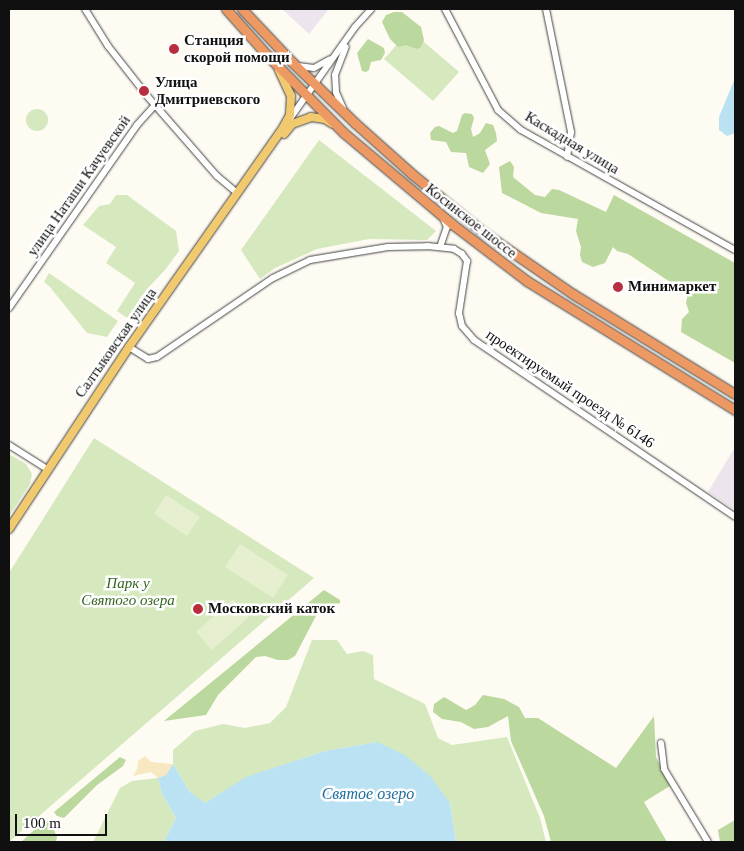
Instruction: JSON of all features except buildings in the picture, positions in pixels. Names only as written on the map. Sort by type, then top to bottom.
[{"type":"highway","name":"Косинское шоссе","points":[[226,9],[275,64],[344,133],[440,215],[527,281],[735,410]]},
{"type":"highway","name":"Косинское шоссе","points":[[242,9],[294,65],[355,123],[412,174],[509,252],[573,294],[735,394]]},
{"type":"main road","points":[[275,64],[291,96],[290,115],[284,130]]},
{"type":"main road","points":[[284,130],[292,124],[312,117],[325,120],[344,133]]},
{"type":"main road","name":"Салтыковская улица","points":[[9,529],[129,347],[237,193],[284,130]]},
{"type":"street","points":[[85,9],[116,57],[155,106],[217,176],[237,193]]},
{"type":"street","name":"Салтыковская улица","points":[[284,130],[371,9]]},
{"type":"street","name":"Каскадная улица","points":[[444,9],[498,110],[521,130],[735,250]]},
{"type":"street","points":[[546,9],[571,132],[567,157]]},
{"type":"street","points":[[294,65],[308,68],[320,66],[344,46]]},
{"type":"street","points":[[344,46],[338,61],[335,85],[344,109],[355,123]]},
{"type":"street","name":"улица Наташи Качуевской","points":[[9,308],[137,125],[155,106]]},
{"type":"street","points":[[440,215],[446,223],[446,234],[440,247]]},
{"type":"street","points":[[446,234],[453,231],[465,234]]},
{"type":"street","name":"проектируемый проезд № 6146","points":[[129,347],[148,359],[157,357],[273,278],[310,260],[388,247],[440,247],[459,252],[467,261],[459,313],[462,326],[474,340],[735,517]]},
{"type":"street","points":[[9,445],[47,469]]},
{"type":"street","points":[[661,743],[664,769],[708,842]]},
{"type":"shaded area","points":[[282,9],[329,9],[309,34]]},
{"type":"shaded area","points":[[735,447],[735,510],[708,492]]},
{"type":"green space","points":[[402,12],[421,27],[424,40],[421,47],[417,49],[406,45],[398,47],[390,39],[382,22],[386,15]]},
{"type":"green space","points":[[410,30],[459,72],[433,101],[384,59]]},
{"type":"green space","points":[[368,39],[384,48],[385,53],[381,60],[371,62],[369,70],[366,72],[362,71],[357,53]]},
{"type":"green space","points":[[33,109],[41,109],[48,116],[48,124],[41,131],[33,131],[26,124],[26,116]]},
{"type":"green space","points":[[465,113],[472,114],[474,118],[471,129],[473,137],[480,133],[486,123],[493,125],[496,133],[497,141],[485,150],[490,164],[483,173],[469,167],[466,153],[451,152],[446,142],[431,140],[430,133],[435,127],[439,126],[453,133],[457,131],[462,115]]},
{"type":"green space","points":[[319,140],[436,231],[427,240],[369,239],[317,249],[275,268],[260,279],[241,250]]},
{"type":"green space","points":[[510,161],[514,167],[513,177],[535,195],[545,197],[552,189],[559,190],[606,212],[614,195],[735,263],[735,363],[681,332],[682,319],[689,312],[686,303],[688,294],[628,254],[617,251],[613,247],[605,263],[593,267],[582,262],[580,255],[581,247],[576,231],[578,219],[541,213],[502,193],[499,167]]},
{"type":"green space","points":[[116,195],[127,195],[176,231],[179,251],[165,270],[147,289],[127,318],[117,311],[135,283],[106,263],[116,247],[83,225],[99,206],[110,204]]},
{"type":"green space","points":[[49,273],[118,321],[107,337],[87,333],[44,282]]},
{"type":"green space","name":"Парк у Святого озера","points":[[94,438],[314,578],[9,842],[9,573]]},
{"type":"green space","points":[[9,454],[26,464],[32,474],[30,484],[9,516]]},
{"type":"green space","points":[[166,495],[200,517],[187,536],[154,514]]},
{"type":"green space","points":[[240,544],[288,575],[273,598],[225,567]]},
{"type":"green space","points":[[324,590],[340,600],[340,603],[327,606],[318,612],[295,656],[288,660],[278,660],[265,656],[256,657],[218,695],[206,715],[164,721]]},
{"type":"green space","points":[[233,599],[249,617],[212,650],[196,632]]},
{"type":"green space","points":[[312,640],[337,640],[347,654],[363,651],[373,655],[374,679],[425,704],[438,738],[452,745],[507,737],[540,818],[546,842],[456,842],[450,803],[377,742],[325,751],[247,777],[205,803],[190,792],[173,764],[173,750],[195,731],[223,724],[245,728],[270,723],[286,707]]},
{"type":"green space","points":[[483,695],[504,699],[519,707],[525,718],[538,718],[616,768],[654,716],[656,757],[670,786],[644,802],[667,842],[551,842],[544,816],[511,741],[508,716],[488,727],[474,729],[461,722],[442,719],[433,712],[434,704],[444,697],[466,710],[475,705]]},
{"type":"green space","points":[[120,757],[126,760],[123,766],[97,785],[64,818],[57,816],[54,812]]},
{"type":"green space","points":[[158,778],[162,794],[176,818],[164,842],[93,842],[120,788],[132,781]]},
{"type":"green space","points":[[735,820],[735,842],[720,842],[718,830]]},
{"type":"green space","points":[[44,821],[50,821],[57,837],[56,842],[21,842]]},
{"type":"sand","points":[[145,756],[151,762],[173,764],[166,775],[158,778],[151,772],[133,776],[137,769],[138,761]]},
{"type":"water","points":[[735,78],[735,133],[727,136],[719,130],[719,117]]},
{"type":"water","name":"Святое озеро","points":[[377,742],[405,755],[431,777],[450,803],[456,842],[164,842],[176,818],[162,794],[158,778],[166,775],[173,764],[190,792],[205,803],[246,777],[325,751]]},
{"type":"place","name":"Станция скорой помощи","points":[[174,49]]},
{"type":"place","name":"Улица Дмитриевского","points":[[144,91]]},
{"type":"place","name":"Минимаркет","points":[[618,287]]},
{"type":"place","name":"Московский каток","points":[[198,609]]}]
